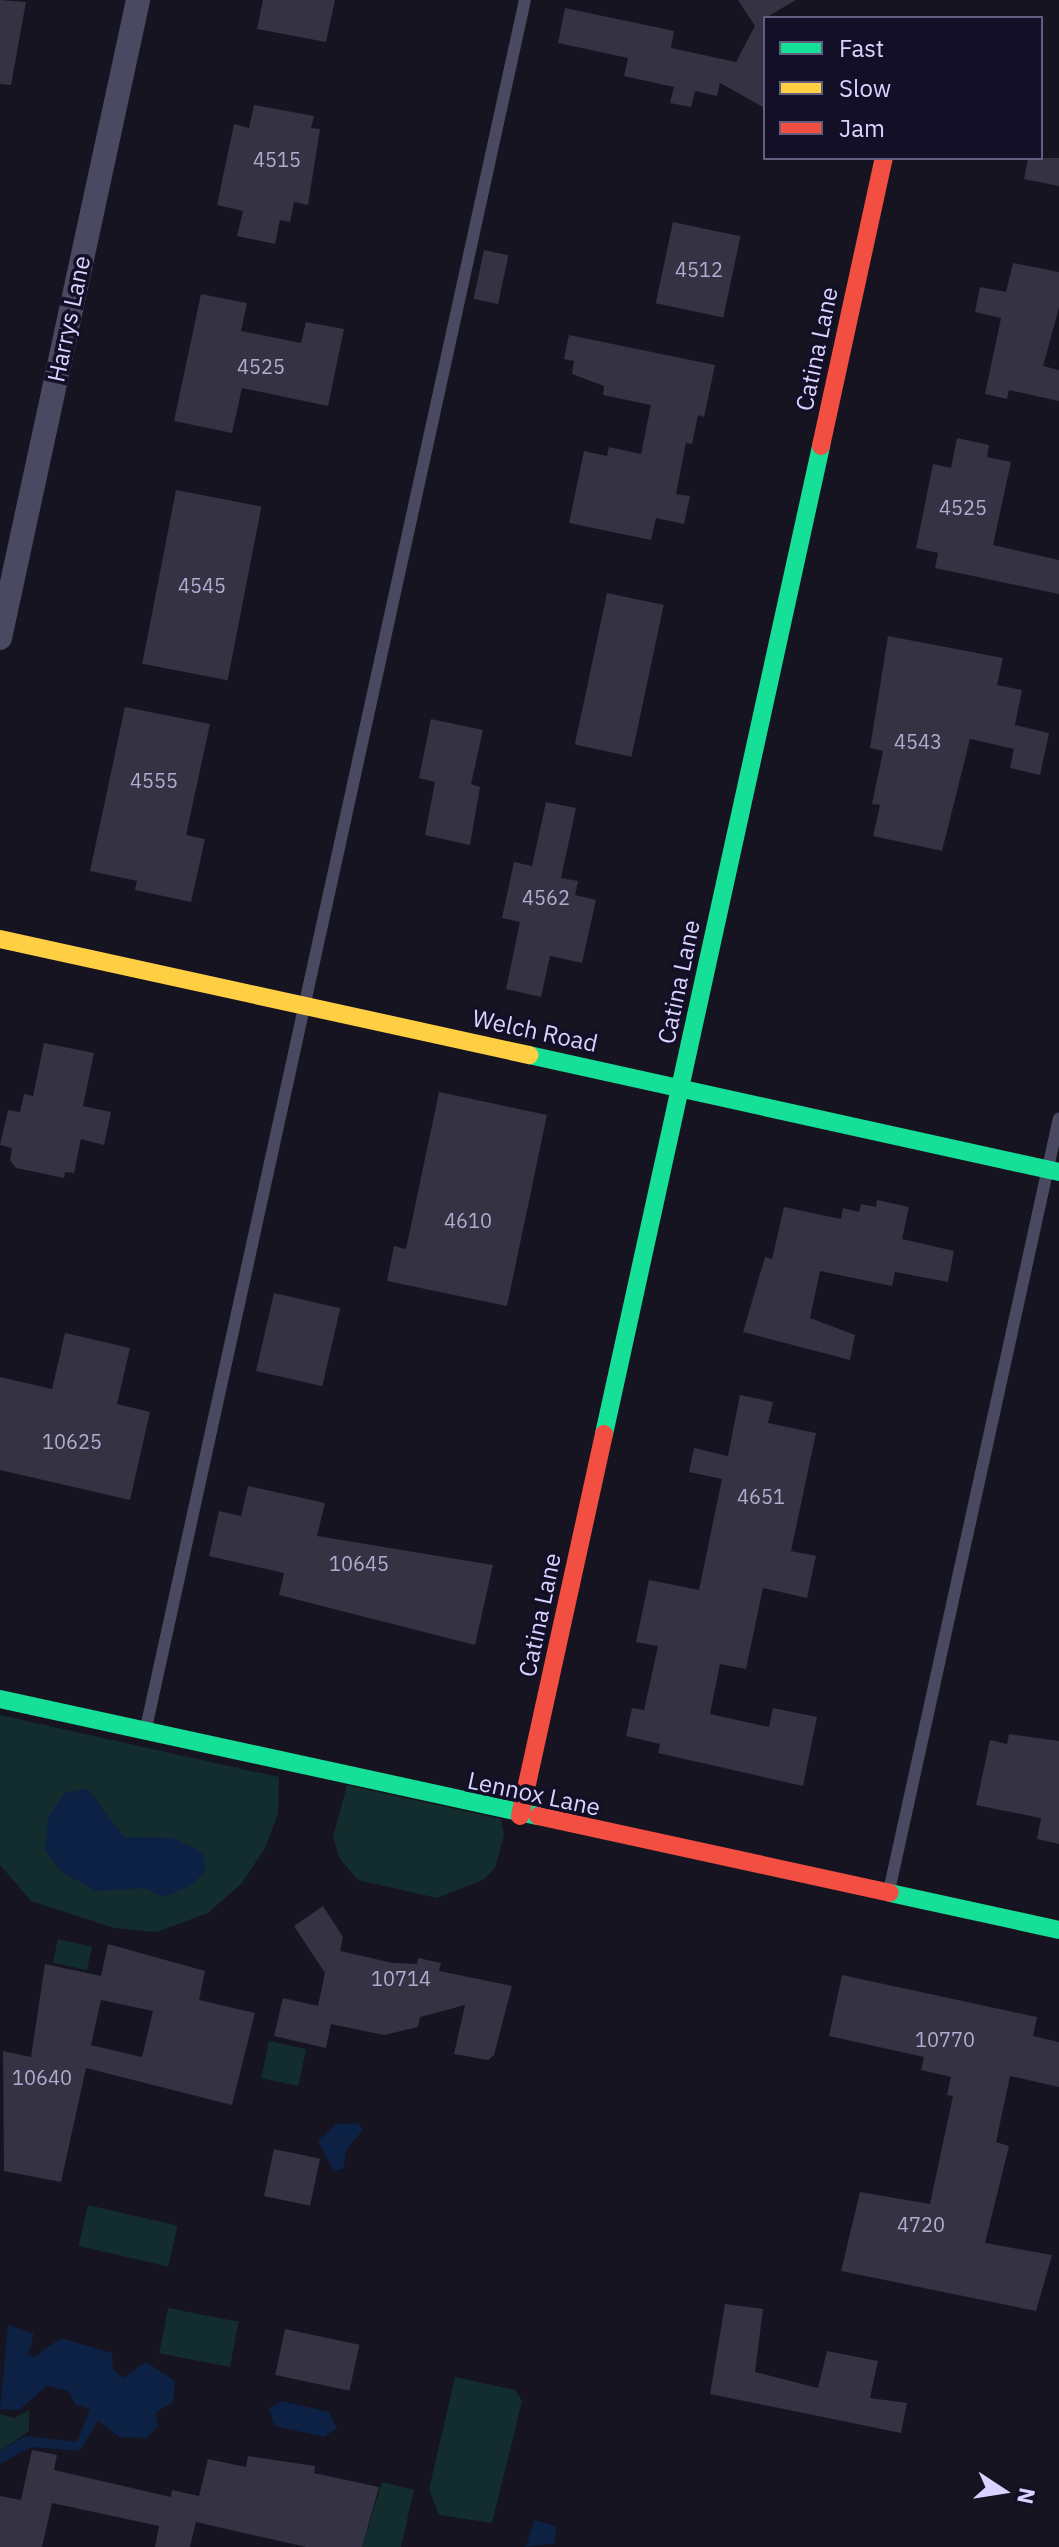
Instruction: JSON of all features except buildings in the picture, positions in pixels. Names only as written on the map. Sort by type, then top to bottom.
[{"type":"street","name":"Harrys Lane","points":[[0,638],[138,0]]},
{"type":"street","name":"Catina Lane","points":[[520,1816],[884,160]]},
{"type":"street","name":"Welch Road","points":[[0,939],[1053,1171]]},
{"type":"street","name":"Lennox Lane","points":[[0,1699],[520,1816],[1059,1930]]},
{"type":"lane","points":[[145,1732],[308,1006],[525,0]]},
{"type":"lane","points":[[889,1894],[1053,1171],[1059,1118]]},
{"type":"green space","points":[[0,1715],[279,1777],[278,1814],[265,1848],[242,1883],[208,1913],[157,1932],[114,1928],[31,1901],[0,1865]]},
{"type":"green space","points":[[347,1785],[501,1819],[504,1835],[495,1868],[483,1880],[437,1898],[358,1880],[340,1859],[333,1837]]},
{"type":"green space","points":[[58,1939],[92,1947],[87,1970],[53,1962]]},
{"type":"green space","points":[[269,2041],[306,2049],[298,2086],[261,2078]]},
{"type":"green space","points":[[88,2205],[178,2226],[168,2267],[79,2246]]},
{"type":"green space","points":[[168,2308],[239,2322],[230,2367],[159,2353]]},
{"type":"green space","points":[[455,2377],[515,2390],[522,2401],[492,2523],[439,2515],[429,2489]]},
{"type":"green space","points":[[29,2410],[29,2431],[0,2451],[0,2414],[14,2418]]},
{"type":"green space","points":[[382,2482],[414,2490],[401,2547],[362,2547]]},
{"type":"water","points":[[88,1789],[124,1837],[174,1838],[204,1853],[205,1871],[192,1885],[164,1897],[143,1888],[96,1891],[62,1872],[45,1851],[48,1818],[64,1793]]},
{"type":"water","points":[[358,2123],[363,2130],[346,2150],[344,2168],[334,2171],[318,2141],[336,2124]]},
{"type":"water","points":[[8,2325],[34,2334],[28,2354],[34,2357],[61,2338],[112,2353],[113,2370],[123,2378],[146,2362],[175,2381],[173,2402],[156,2412],[158,2426],[146,2438],[119,2437],[98,2421],[80,2451],[31,2447],[0,2464],[0,2451],[25,2436],[77,2442],[90,2409],[75,2404],[68,2391],[47,2386],[19,2410],[0,2409]]},
{"type":"water","points":[[282,2401],[329,2412],[337,2428],[324,2437],[275,2426],[269,2409]]},
{"type":"water","points":[[534,2520],[556,2526],[555,2543],[526,2547]]},
{"type":"traffic: fast","points":[[604,1434],[821,446]]},
{"type":"traffic: fast","points":[[529,1055],[1059,1172]]},
{"type":"traffic: fast","points":[[0,1699],[538,1816]]},
{"type":"traffic: fast","points":[[890,1893],[1059,1930]]},
{"type":"traffic: slow","points":[[0,939],[529,1055]]},
{"type":"traffic: jam","points":[[821,446],[884,160]]},
{"type":"traffic: jam","points":[[520,1816],[604,1434]]},
{"type":"traffic: jam","points":[[538,1816],[890,1893]]}]
